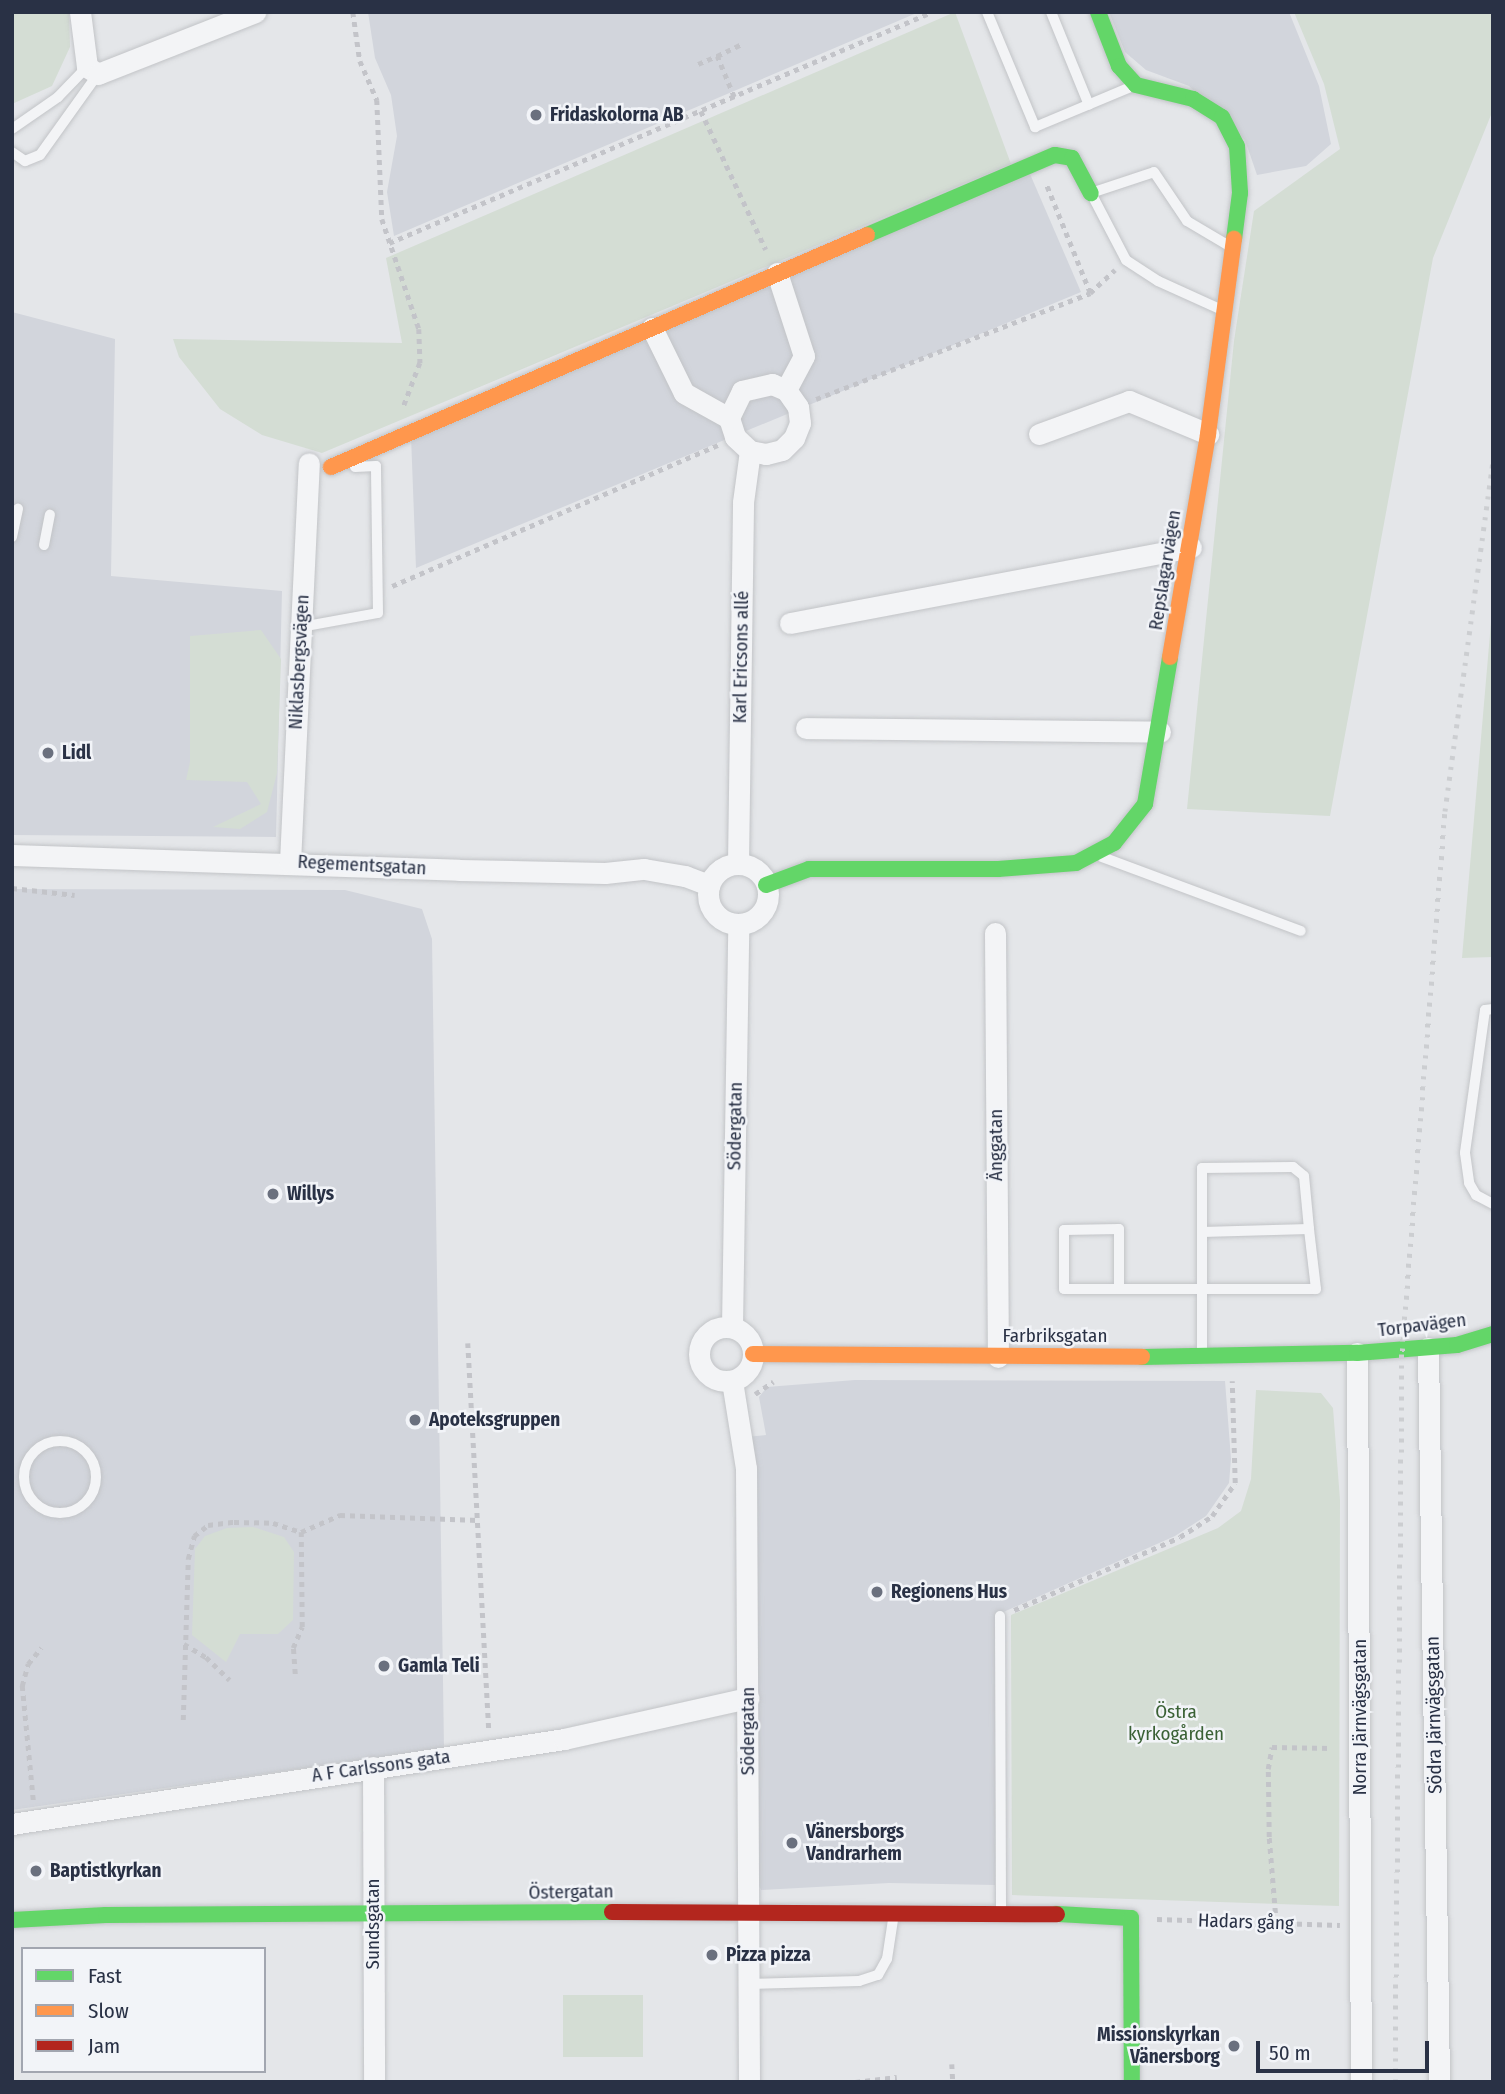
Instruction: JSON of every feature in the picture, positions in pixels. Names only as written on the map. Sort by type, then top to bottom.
[{"type":"street","points":[[80,12],[93,70],[255,12]]},
{"type":"street","points":[[1098,12],[1119,66],[1136,85]]},
{"type":"street","name":"Repslagarvägen","points":[[766,885],[809,869],[1047,868],[1096,856],[1114,844],[1145,804],[1191,547],[1240,193],[1237,146],[1222,117],[1193,99],[1136,85]]},
{"type":"street","points":[[331,467],[1036,161],[1055,155],[1072,158],[1091,193]]},
{"type":"street","points":[[652,328],[684,393],[766,454],[782,450],[794,438],[800,423],[792,398],[804,356],[777,274]]},
{"type":"street","points":[[738,435],[738,397],[756,384],[792,398]]},
{"type":"street","points":[[1039,434],[1129,401],[1208,434]]},
{"type":"street","name":"Karl Ericsons allé","points":[[737,864],[743,502],[738,435]]},
{"type":"street","name":"Niklasbergsvägen","points":[[290,862],[309,463]]},
{"type":"street","points":[[790,623],[1191,547]]},
{"type":"street","points":[[806,728],[1160,732]]},
{"type":"street","name":"Regementsgatan","points":[[12,855],[605,873],[644,869],[685,876],[709,886]]},
{"type":"street","points":[[737,864],[755,870],[766,885],[762,912],[738,925],[713,912],[709,886],[720,870],[737,864]]},
{"type":"street","name":"Södergatan","points":[[732,1327],[738,925]]},
{"type":"street","name":"Änggatan","points":[[995,933],[998,1357]]},
{"type":"street","points":[[732,1327],[747,1337],[753,1354],[747,1371],[732,1381],[709,1376],[698,1354],[709,1333],[732,1327]]},
{"type":"street","name":"Torpavägen","points":[[1357,1353],[1428,1348],[1493,1334]]},
{"type":"street","name":"Södra Järnvägsgatan","points":[[1428,1348],[1439,2082]]},
{"type":"street","name":"Farbriksgatan","points":[[753,1354],[1202,1357],[1357,1353]]},
{"type":"street","name":"Norra Järnvägsgatan","points":[[1357,1353],[1361,2082]]},
{"type":"street","name":"Södergatan","points":[[732,1381],[746,1468],[749,2082]]},
{"type":"street","name":"A F Carlssons gata","points":[[22,1821],[490,1751],[748,1698]]},
{"type":"street","name":"Sundsgatan","points":[[373,1767],[374,2082]]},
{"type":"street","name":"Östergatan","points":[[12,1920],[106,1915],[748,1915],[1000,1912],[1131,1918]]},
{"type":"street","points":[[1131,1918],[1132,2082]]},
{"type":"lane","points":[[987,12],[1035,127],[1136,85]]},
{"type":"lane","points":[[1051,12],[1089,105]]},
{"type":"lane","points":[[12,129],[93,70]]},
{"type":"lane","points":[[12,152],[25,161],[40,155],[93,70]]},
{"type":"lane","points":[[1225,311],[1158,281],[1126,260],[1091,193],[1154,172],[1187,221],[1216,242],[1233,247]]},
{"type":"lane","points":[[301,627],[378,614],[376,466],[331,467],[309,463]]},
{"type":"lane","points":[[12,537],[18,509]]},
{"type":"lane","points":[[44,545],[50,515]]},
{"type":"lane","points":[[1096,856],[1301,931]]},
{"type":"lane","points":[[1493,1009],[1485,1010],[1465,1153],[1469,1183],[1476,1195],[1493,1204]]},
{"type":"lane","points":[[1119,1289],[1119,1229],[1064,1230],[1064,1289],[1201,1290],[1316,1289],[1304,1176],[1293,1167],[1202,1168],[1201,1290],[1202,1357]]},
{"type":"lane","points":[[1202,1232],[1308,1229]]},
{"type":"lane","points":[[56,1442],[78,1446],[95,1474],[91,1495],[64,1513],[33,1501],[24,1481],[25,1470],[36,1451],[56,1442]]},
{"type":"lane","points":[[12,1481],[24,1481]]},
{"type":"lane","points":[[1000,1616],[1000,1912]]},
{"type":"lane","points":[[747,1984],[859,1981],[878,1975],[887,1959],[894,1913]]},
{"type":"path","points":[[353,12],[360,61],[377,100],[377,181],[389,243],[419,329],[419,363],[390,442]]},
{"type":"path","points":[[389,243],[932,12]]},
{"type":"path","points":[[698,64],[742,44]]},
{"type":"path","points":[[717,56],[734,97]]},
{"type":"path","points":[[701,111],[777,274]]},
{"type":"path","points":[[1036,161],[1090,293]]},
{"type":"path","points":[[792,398],[1090,293],[1126,260]]},
{"type":"path","points":[[378,587],[399,586],[738,435]]},
{"type":"path","points":[[12,888],[75,895]]},
{"type":"path","points":[[468,1343],[490,1751]]},
{"type":"path","points":[[1000,1616],[1180,1537],[1212,1516],[1235,1483],[1232,1380]]},
{"type":"path","points":[[183,1720],[188,1559],[194,1536],[208,1525],[234,1522],[273,1523],[301,1532],[340,1515],[478,1520]]},
{"type":"path","points":[[295,1674],[293,1648],[302,1627],[301,1532]]},
{"type":"path","points":[[184,1644],[206,1657],[230,1681]]},
{"type":"path","points":[[22,1821],[22,1686],[28,1664],[41,1648]]},
{"type":"path","points":[[1276,1923],[1269,1810],[1272,1747],[1332,1748]]},
{"type":"path","name":"Hadars gång","points":[[1131,1918],[1360,1926]]},
{"type":"path","points":[[952,2064],[953,2082]]},
{"type":"path","points":[[855,2082],[897,2077]]},
{"type":"shaded area","name":"Fridaskolorna AB","points":[[368,12],[919,12],[394,236],[387,192],[397,136],[391,95],[375,58]]},
{"type":"shaded area","points":[[1109,12],[1289,12],[1319,86],[1331,144],[1306,166],[1257,175],[1245,140],[1189,86],[1146,70],[1125,52]]},
{"type":"shaded area","points":[[1030,174],[1081,292],[416,568],[411,436]]},
{"type":"shaded area","points":[[12,312],[115,339],[111,576],[282,591],[276,837],[12,835]]},
{"type":"shaded area","points":[[12,889],[345,890],[422,909],[432,939],[444,1748],[12,1810]]},
{"type":"shaded area","points":[[855,1380],[1225,1381],[1231,1459],[1229,1483],[1206,1516],[1175,1536],[999,1614],[995,1885],[889,1883],[761,1890],[754,1875],[747,1437],[766,1435],[759,1397],[767,1387]]},
{"type":"green space","points":[[12,12],[69,12],[70,47],[52,86],[12,104]]},
{"type":"green space","points":[[955,12],[1011,164],[322,453],[262,435],[220,409],[179,357],[173,339],[402,343],[386,258]]},
{"type":"green space","points":[[1294,12],[1493,12],[1493,110],[1433,258],[1330,816],[1187,809],[1234,341],[1254,211],[1340,149],[1324,84]]},
{"type":"green space","points":[[1493,607],[1493,957],[1462,958],[1492,611]]},
{"type":"green space","points":[[261,630],[281,659],[277,773],[267,812],[240,829],[213,827],[261,804],[247,782],[186,780],[190,762],[190,636]]},
{"type":"green space","name":"Östra kyrkogården","points":[[1256,1390],[1321,1393],[1333,1408],[1340,1500],[1339,1906],[1012,1895],[1011,1615],[1218,1528],[1241,1511],[1251,1479]]},
{"type":"green space","points":[[253,1527],[284,1537],[294,1552],[293,1620],[278,1634],[240,1634],[226,1662],[192,1635],[195,1549],[205,1536],[227,1528]]},
{"type":"green space","points":[[563,1995],[643,1995],[643,2057],[563,2057]]},
{"type":"railway","points":[[1395,2082],[1402,1351],[1445,811],[1493,462]]},
{"type":"traffic: fast","points":[[1098,12],[1119,66],[1136,85],[1193,99],[1222,117],[1237,146],[1240,193],[1234,239]]},
{"type":"traffic: fast","points":[[867,235],[1055,155],[1072,158],[1091,193]]},
{"type":"traffic: fast","points":[[766,885],[809,869],[998,869],[1076,863],[1114,843],[1145,804],[1170,657]]},
{"type":"traffic: fast","points":[[1142,1357],[1357,1353],[1457,1345],[1493,1334]]},
{"type":"traffic: fast","points":[[12,1920],[106,1915],[612,1912]]},
{"type":"traffic: fast","points":[[1057,1914],[1131,1918],[1132,2082]]},
{"type":"traffic: slow","points":[[331,467],[867,235]]},
{"type":"traffic: slow","points":[[1170,657],[1208,434],[1234,239]]},
{"type":"traffic: slow","points":[[753,1354],[1142,1357]]},
{"type":"traffic: jam","points":[[612,1912],[1057,1914]]},
{"type":"place","name":"Fridaskolorna AB","points":[[536,115]]},
{"type":"place","name":"Lidl","points":[[48,753]]},
{"type":"place","name":"Willys","points":[[273,1194]]},
{"type":"place","name":"Apoteksgruppen","points":[[415,1420]]},
{"type":"place","name":"Regionens Hus","points":[[877,1592]]},
{"type":"place","name":"Gamla Teli","points":[[384,1666]]},
{"type":"place","name":"Vänersborgs Vandrarhem","points":[[792,1843]]},
{"type":"place","name":"Baptistkyrkan","points":[[36,1871]]},
{"type":"place","name":"Pizza pizza","points":[[712,1955]]},
{"type":"place","name":"Missionskyrkan Vänersborg","points":[[1234,2046]]}]
